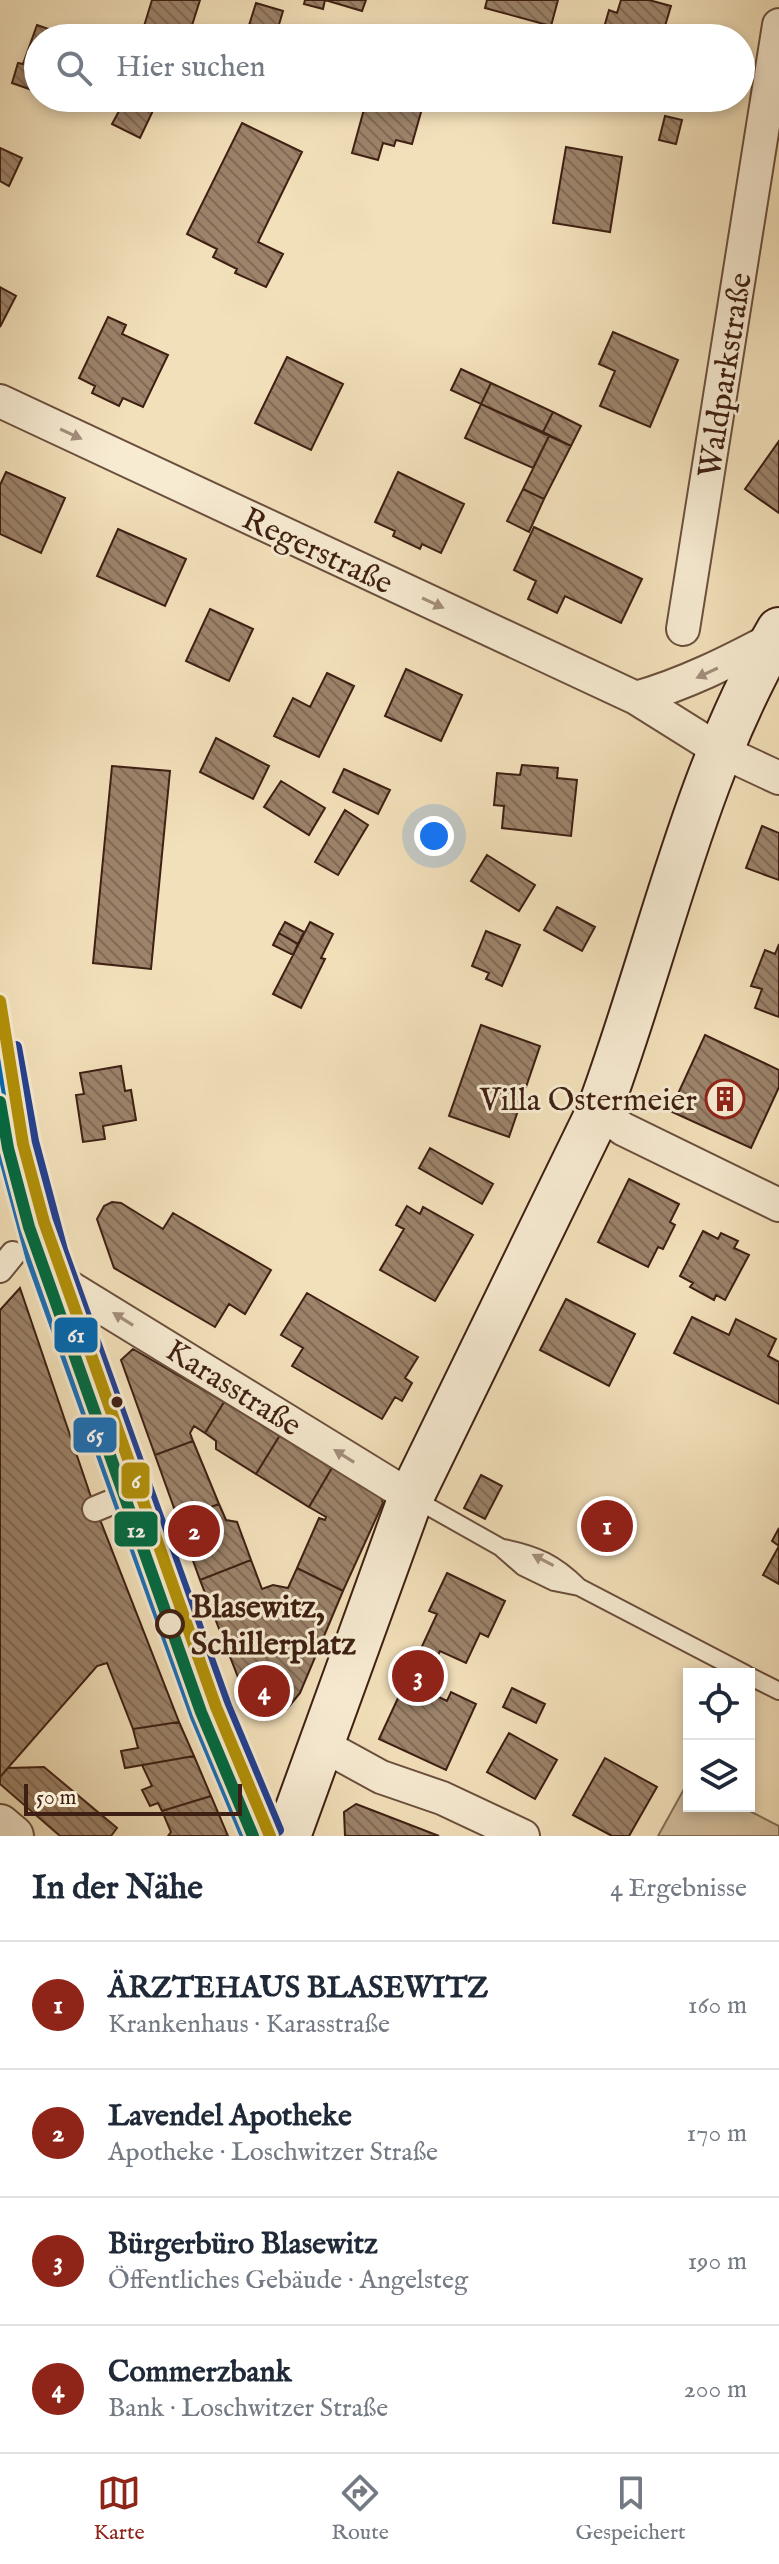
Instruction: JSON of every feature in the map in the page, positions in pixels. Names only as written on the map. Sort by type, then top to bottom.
[{"type":"main road","points":[[288,1836],[319,1743],[411,1497],[599,1111],[719,750],[749,681],[777,634]]},
{"type":"street","name":"Waldparkstraße","points":[[683,629],[779,25]]},
{"type":"street","name":"Regerstraße","points":[[0,401],[636,698],[719,750],[779,778]]},
{"type":"street","points":[[636,698],[675,687],[708,673],[777,634]]},
{"type":"street","points":[[0,1050],[21,1163],[39,1229],[205,1698],[263,1836]]},
{"type":"street","points":[[599,1111],[623,1129],[779,1205]]},
{"type":"street","name":"Karasstraße","points":[[56,1279],[411,1497]]},
{"type":"street","points":[[319,1743],[381,1777],[442,1798],[523,1836]]},
{"type":"street","points":[[0,1825],[13,1836]]},
{"type":"lane","points":[[411,1497],[500,1547],[531,1553],[560,1569],[579,1587],[734,1668]]},
{"type":"lane","points":[[755,1679],[779,1691]]},
{"type":"shaded area","points":[[683,1791],[683,1812],[752,1812],[779,1826],[779,1836],[658,1836]]},
{"type":"building","points":[[152,0],[200,0],[192,24],[145,24]]},
{"type":"building","points":[[305,0],[325,0],[323,9],[304,4]]},
{"type":"building","points":[[325,0],[366,0],[362,11]]},
{"type":"building","points":[[487,0],[558,0],[552,24],[485,8]]},
{"type":"building","points":[[621,0],[649,0],[671,6],[666,24],[605,24],[609,10],[617,13]]},
{"type":"building","points":[[256,3],[283,11],[279,24],[249,24]]},
{"type":"building","points":[[24,61],[24,87],[12,83],[18,63]]},
{"type":"building","points":[[118,112],[152,112],[140,138],[112,124]]},
{"type":"building","points":[[363,112],[421,112],[412,144],[396,140],[394,146],[383,143],[378,160],[352,153]]},
{"type":"building","points":[[665,116],[682,120],[676,144],[659,140]]},
{"type":"building","points":[[242,123],[302,152],[258,242],[283,254],[266,287],[235,273],[237,269],[213,257],[217,249],[187,234]]},
{"type":"building","points":[[566,147],[622,157],[610,232],[553,223]]},
{"type":"building","points":[[0,148],[22,158],[9,186],[0,181]]},
{"type":"building","points":[[0,287],[16,296],[0,327]]},
{"type":"building","points":[[108,317],[126,325],[122,334],[168,355],[143,407],[123,398],[119,406],[92,393],[95,386],[79,378]]},
{"type":"building","points":[[613,332],[678,360],[650,427],[600,406],[615,371],[599,364]]},
{"type":"building","points":[[287,357],[343,384],[311,450],[255,423]]},
{"type":"building","points":[[461,369],[491,383],[481,404],[451,390]]},
{"type":"building","points":[[491,383],[553,412],[543,432],[481,404]]},
{"type":"building","points":[[481,404],[549,436],[533,468],[465,438]]},
{"type":"building","points":[[553,412],[581,426],[571,446],[543,432]]},
{"type":"building","points":[[549,436],[571,446],[544,499],[523,489]]},
{"type":"building","points":[[779,441],[779,513],[745,489]]},
{"type":"building","points":[[6,472],[65,498],[41,553],[0,534],[0,485]]},
{"type":"building","points":[[398,472],[464,504],[441,553],[422,544],[420,549],[393,536],[395,531],[375,522]]},
{"type":"building","points":[[523,489],[544,499],[529,532],[507,521]]},
{"type":"building","points":[[534,527],[642,579],[621,623],[565,596],[557,613],[528,599],[536,581],[514,570]]},
{"type":"building","points":[[118,529],[186,559],[165,606],[97,576]]},
{"type":"building","points":[[210,609],[253,629],[229,681],[186,661]]},
{"type":"building","points":[[406,669],[462,695],[441,741],[385,716]]},
{"type":"building","points":[[327,673],[354,686],[319,757],[274,736],[293,698],[310,707]]},
{"type":"building","points":[[216,738],[269,766],[253,799],[200,772]]},
{"type":"building","points":[[522,765],[558,768],[557,778],[577,780],[571,836],[502,828],[504,806],[494,805],[497,773],[520,775]]},
{"type":"building","points":[[112,766],[170,771],[151,969],[93,963]]},
{"type":"building","points":[[344,769],[390,790],[378,814],[333,792]]},
{"type":"building","points":[[281,781],[325,808],[309,835],[264,807]]},
{"type":"building","points":[[345,810],[368,825],[338,875],[315,862]]},
{"type":"building","points":[[762,826],[779,833],[779,880],[746,868]]},
{"type":"building","points":[[487,855],[535,885],[519,911],[471,881]]},
{"type":"building","points":[[557,907],[595,927],[582,951],[544,930]]},
{"type":"building","points":[[285,922],[304,932],[298,944],[279,933]]},
{"type":"building","points":[[310,922],[333,934],[321,958],[325,959],[301,1008],[273,994]]},
{"type":"building","points":[[486,931],[520,945],[502,986],[486,979],[489,973],[472,966]]},
{"type":"building","points":[[279,933],[298,944],[293,955],[273,945]]},
{"type":"building","points":[[779,944],[779,1017],[755,1008],[762,989],[751,986],[765,950],[775,954]]},
{"type":"building","points":[[481,1025],[540,1046],[509,1137],[449,1116]]},
{"type":"building","name":"Villa Ostermeier","points":[[705,1035],[779,1070],[779,1087],[751,1148],[670,1111]]},
{"type":"building","points":[[121,1066],[125,1091],[131,1090],[136,1120],[103,1126],[105,1139],[83,1142],[76,1095],[84,1094],[80,1073]]},
{"type":"building","points":[[430,1148],[493,1184],[482,1204],[419,1168]]},
{"type":"building","points":[[629,1179],[679,1204],[670,1222],[675,1225],[663,1249],[658,1247],[648,1267],[598,1242]]},
{"type":"building","points":[[112,1202],[121,1203],[163,1229],[173,1213],[271,1270],[245,1314],[229,1304],[215,1327],[114,1268],[97,1219],[104,1206]]},
{"type":"building","points":[[407,1206],[420,1214],[423,1207],[473,1235],[435,1301],[380,1270],[404,1229],[396,1225]]},
{"type":"building","points":[[703,1231],[718,1239],[721,1233],[738,1241],[734,1248],[749,1255],[725,1300],[716,1295],[714,1300],[690,1287],[693,1283],[680,1276]]},
{"type":"building","points":[[20,1288],[90,1494],[179,1722],[133,1729],[107,1663],[97,1666],[0,1777],[0,1310]]},
{"type":"building","points":[[307,1293],[418,1357],[405,1378],[412,1383],[402,1401],[395,1397],[382,1419],[292,1366],[303,1348],[281,1335]]},
{"type":"building","points":[[566,1299],[635,1334],[609,1386],[540,1350]]},
{"type":"building","points":[[692,1317],[729,1335],[736,1319],[776,1339],[768,1356],[779,1362],[779,1404],[674,1353]]},
{"type":"building","points":[[133,1349],[224,1402],[205,1433],[194,1426],[190,1433],[193,1441],[155,1455],[121,1360]]},
{"type":"building","points":[[224,1402],[280,1435],[256,1474],[216,1449],[216,1441],[205,1433]]},
{"type":"building","points":[[280,1435],[333,1466],[309,1507],[256,1474]]},
{"type":"building","points":[[193,1441],[219,1504],[178,1519],[155,1455]]},
{"type":"building","points":[[333,1466],[379,1492],[383,1503],[343,1591],[297,1568],[319,1518],[325,1520],[326,1517],[309,1507]]},
{"type":"building","points":[[481,1475],[502,1486],[485,1519],[464,1508]]},
{"type":"building","points":[[219,1504],[226,1520],[237,1522],[251,1560],[200,1580],[178,1519]]},
{"type":"building","points":[[779,1528],[779,1546],[772,1541]]},
{"type":"building","points":[[779,1546],[779,1584],[763,1575]]},
{"type":"building","points":[[251,1560],[262,1589],[273,1585],[288,1588],[297,1568],[343,1591],[300,1693],[287,1709],[277,1714],[265,1713],[247,1700],[200,1580]]},
{"type":"building","points":[[447,1573],[505,1601],[488,1637],[480,1633],[466,1663],[440,1651],[422,1689],[447,1701],[451,1692],[476,1704],[446,1770],[379,1739],[437,1614],[429,1611]]},
{"type":"building","points":[[512,1688],[545,1704],[536,1723],[503,1707]]},
{"type":"building","points":[[179,1722],[194,1756],[125,1768],[121,1751],[138,1748],[133,1729]]},
{"type":"building","points":[[509,1733],[557,1760],[535,1799],[487,1772]]},
{"type":"building","points":[[194,1756],[211,1796],[162,1811],[158,1803],[150,1806],[142,1790],[152,1786],[142,1765]]},
{"type":"building","points":[[605,1758],[657,1787],[629,1836],[612,1836],[573,1815]]},
{"type":"building","points":[[44,1767],[117,1828],[111,1836],[60,1836],[0,1784],[0,1777],[8,1768]]},
{"type":"building","points":[[211,1796],[228,1836],[168,1836],[171,1832],[162,1811]]},
{"type":"building","points":[[356,1804],[439,1836],[345,1836],[344,1812]]},
{"type":"transit line","name":"6","points":[[0,1001],[23,1144],[44,1222],[216,1707],[270,1836]]},
{"type":"transit line","points":[[16,1047],[33,1141],[62,1250],[226,1706],[278,1830]]},
{"type":"transit line","name":"61","points":[[0,1050],[17,1145],[47,1255],[211,1712],[263,1836]]},
{"type":"transit line","name":"12","points":[[0,1102],[8,1148],[29,1227],[201,1712],[253,1836]]},
{"type":"transit line","name":"65","points":[[0,1141],[32,1260],[196,1717],[246,1836]]},
{"type":"place","name":"Villa Ostermeier","points":[[725,1099]]},
{"type":"place","name":"ÄRZTEHAUS BLASEWITZ","points":[[607,1526]]},
{"type":"place","name":"Lavendel Apotheke","points":[[194,1531]]},
{"type":"place","name":"Blasewitz, Schillerplatz","points":[[170,1624]]},
{"type":"place","name":"Bürgerbüro Blasewitz","points":[[418,1676]]},
{"type":"place","name":"Commerzbank","points":[[264,1691]]}]
